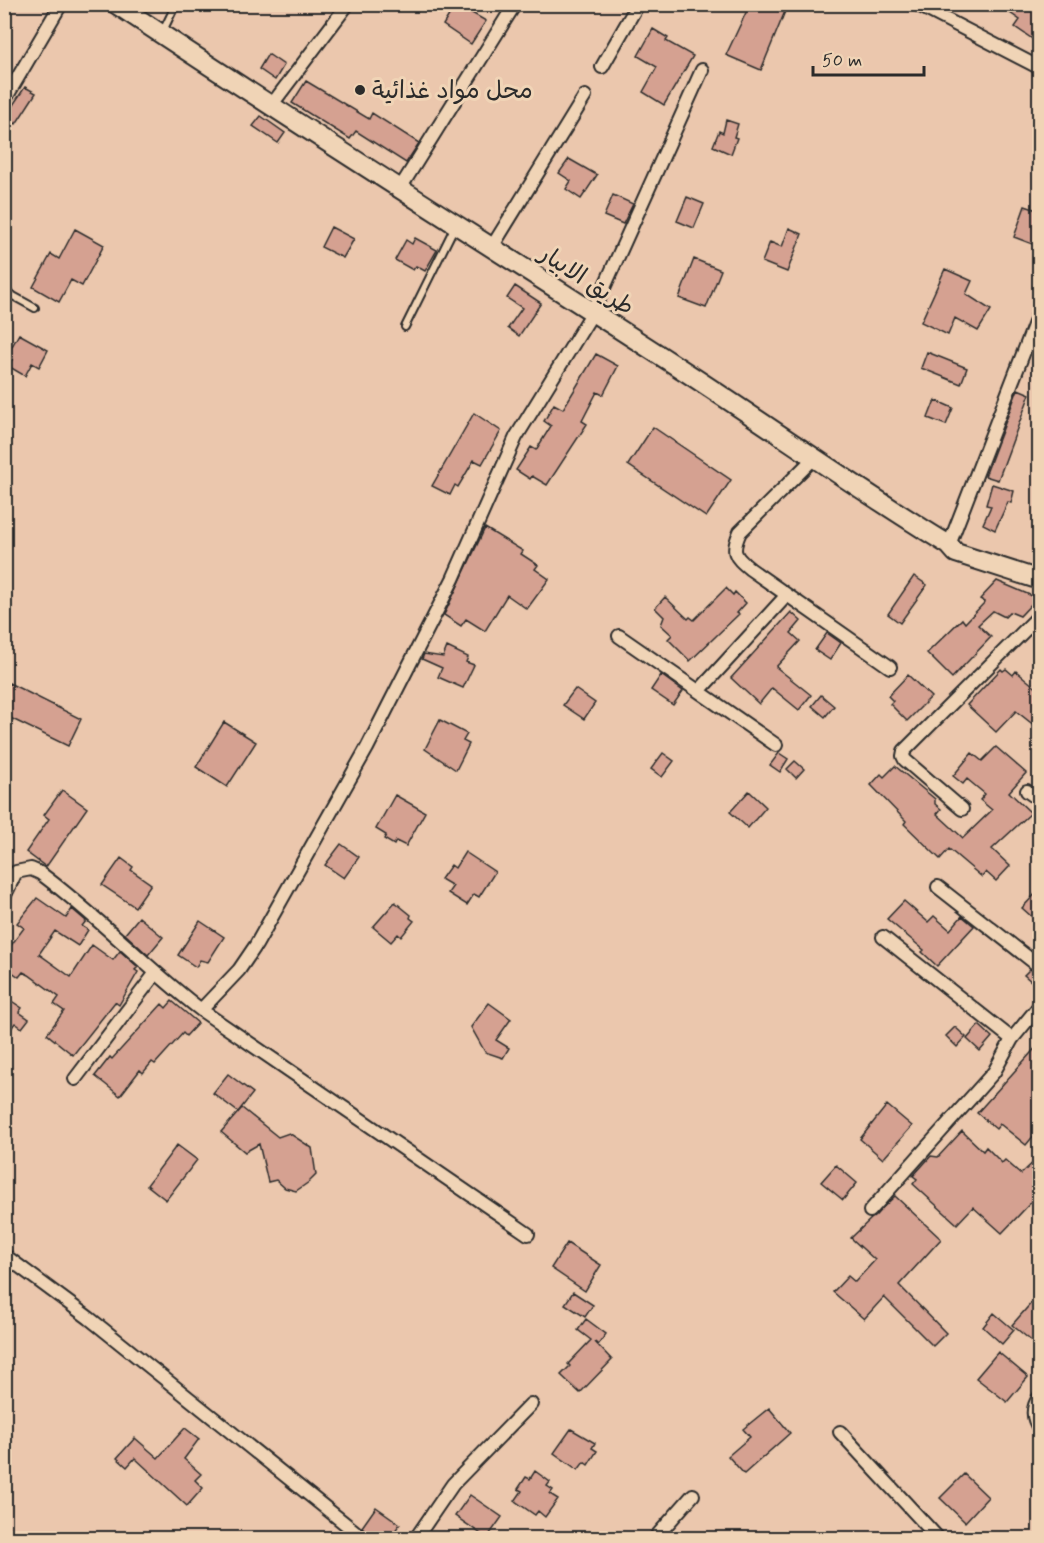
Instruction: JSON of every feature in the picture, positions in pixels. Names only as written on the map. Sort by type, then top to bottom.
[{"type":"main road","name":"طريق الابيار","points":[[116,4],[270,107],[593,312],[813,459],[949,545],[956,553],[1040,580]]},
{"type":"street","points":[[4,101],[61,4]]},
{"type":"street","points":[[270,107],[348,4]]},
{"type":"street","points":[[399,190],[515,4]]},
{"type":"street","points":[[602,67],[638,4]]},
{"type":"street","points":[[916,4],[1040,68]]},
{"type":"street","points":[[201,1010],[239,970],[278,908],[314,839],[367,748],[448,588],[516,437],[593,312],[702,70]]},
{"type":"street","points":[[492,247],[585,96]]},
{"type":"street","points":[[949,545],[1040,310]]},
{"type":"street","points":[[813,459],[740,532],[733,546],[740,561],[890,667]]},
{"type":"street","points":[[699,691],[787,594]]},
{"type":"street","points":[[962,809],[905,760],[904,751],[1040,615]]},
{"type":"street","points":[[619,636],[776,745]]},
{"type":"street","points":[[1027,791],[1040,800]]},
{"type":"street","points":[[4,897],[16,872],[31,869],[40,873],[100,921],[155,974],[201,1010],[528,1234]]},
{"type":"street","points":[[938,887],[1040,967]]},
{"type":"street","points":[[883,938],[1012,1039]]},
{"type":"street","points":[[75,1079],[155,974]]},
{"type":"street","points":[[870,1211],[994,1072],[1012,1039],[1040,1005]]},
{"type":"street","points":[[4,1256],[89,1318],[363,1539]]},
{"type":"street","points":[[1040,1396],[1034,1404],[1033,1414],[1040,1429]]},
{"type":"street","points":[[416,1539],[453,1484],[531,1404]]},
{"type":"street","points":[[840,1432],[938,1539]]},
{"type":"street","points":[[655,1539],[693,1495]]},
{"type":"lane","points":[[162,35],[176,4]]},
{"type":"lane","points":[[405,327],[456,225]]},
{"type":"lane","points":[[4,291],[35,308]]},
{"type":"building","points":[[456,4],[486,21],[471,44],[443,25]]},
{"type":"building","points":[[750,4],[788,4],[761,70],[726,55]]},
{"type":"building","points":[[997,4],[1040,4],[1040,32],[1034,40],[1015,27],[1020,20]]},
{"type":"building","points":[[653,29],[668,38],[666,41],[693,56],[664,105],[643,92],[657,67],[638,56]]},
{"type":"building","points":[[268,54],[284,65],[275,80],[259,69]]},
{"type":"building","points":[[306,81],[369,119],[372,113],[419,143],[406,163],[356,131],[350,139],[292,103]]},
{"type":"building","points":[[25,87],[36,93],[16,124],[5,117]]},
{"type":"building","points":[[261,116],[285,133],[278,143],[253,126]]},
{"type":"building","points":[[726,120],[738,124],[734,137],[737,138],[731,154],[713,146],[719,131],[723,133]]},
{"type":"building","points":[[569,159],[597,175],[581,199],[566,189],[571,181],[559,173]]},
{"type":"building","points":[[613,195],[633,204],[623,224],[604,216]]},
{"type":"building","points":[[687,197],[704,204],[694,228],[677,221]]},
{"type":"building","points":[[1025,206],[1040,211],[1040,247],[1014,237]]},
{"type":"building","points":[[331,227],[354,239],[343,258],[321,247]]},
{"type":"building","points":[[789,228],[802,234],[787,272],[762,262],[770,242],[782,247]]},
{"type":"building","points":[[75,229],[104,245],[82,286],[71,280],[59,302],[33,287],[51,254],[59,259]]},
{"type":"building","points":[[415,238],[437,250],[425,271],[416,266],[413,270],[395,260],[406,240],[412,244]]},
{"type":"building","points":[[694,259],[721,270],[706,308],[679,298]]},
{"type":"building","points":[[945,269],[972,281],[966,294],[991,310],[978,331],[955,318],[948,335],[921,322]]},
{"type":"building","points":[[515,286],[541,303],[519,336],[508,328],[522,308],[507,298]]},
{"type":"building","points":[[19,334],[48,350],[39,367],[32,363],[25,376],[8,366],[13,358],[7,355]]},
{"type":"building","points":[[927,352],[967,368],[961,384],[921,368]]},
{"type":"building","points":[[596,354],[618,366],[603,395],[597,392],[582,421],[587,424],[547,485],[532,476],[530,479],[516,470],[531,447],[536,450],[551,426],[544,421],[554,404],[563,409]]},
{"type":"building","points":[[1018,389],[1030,394],[998,480],[985,476]]},
{"type":"building","points":[[935,400],[953,408],[946,425],[928,418]]},
{"type":"building","points":[[474,413],[501,431],[482,464],[474,460],[458,487],[455,485],[450,495],[432,486]]},
{"type":"building","points":[[653,427],[731,480],[706,517],[628,465]]},
{"type":"building","points":[[992,484],[1014,491],[1011,503],[1008,502],[995,530],[983,524],[991,506],[986,505]]},
{"type":"building","points":[[485,528],[523,551],[521,554],[538,565],[535,569],[549,579],[527,609],[507,595],[485,631],[466,619],[461,626],[444,615]]},
{"type":"building","points":[[914,576],[927,585],[900,623],[888,614]]},
{"type":"building","points":[[997,581],[1037,598],[1020,616],[1010,612],[1005,617],[993,611],[978,625],[991,637],[952,678],[927,653],[962,619],[965,623],[985,602],[980,599]]},
{"type":"building","points":[[726,588],[733,595],[735,592],[746,603],[737,613],[739,614],[690,661],[668,639],[672,635],[661,625],[664,617],[655,608],[665,597],[688,619],[690,617],[694,620]]},
{"type":"building","points":[[791,612],[801,621],[791,633],[800,641],[776,667],[811,695],[799,710],[772,688],[759,704],[731,678]]},
{"type":"building","points":[[827,633],[841,643],[830,660],[815,650]]},
{"type":"building","points":[[447,647],[468,657],[466,662],[474,665],[463,688],[438,677],[442,668],[422,659],[424,654],[443,657]]},
{"type":"building","points":[[1001,669],[1003,671],[1006,669],[1013,675],[1016,671],[1040,691],[1040,730],[1016,711],[996,732],[967,705]]},
{"type":"building","points":[[661,675],[683,691],[673,705],[651,690]]},
{"type":"building","points":[[908,675],[931,697],[907,721],[890,704],[893,701],[888,696]]},
{"type":"building","points":[[9,683],[81,719],[68,746],[4,715],[4,693]]},
{"type":"building","points":[[575,689],[595,703],[584,719],[563,705]]},
{"type":"building","points":[[821,695],[834,706],[825,717],[812,706]]},
{"type":"building","points":[[440,720],[467,734],[463,741],[469,744],[456,770],[425,749]]},
{"type":"building","points":[[224,722],[256,742],[227,787],[196,767]]},
{"type":"building","points":[[996,747],[1026,773],[1009,792],[1031,813],[992,849],[1010,866],[996,881],[986,872],[982,877],[949,849],[940,859],[904,824],[906,821],[871,785],[881,774],[884,777],[895,766],[935,799],[935,804],[941,809],[937,814],[963,838],[992,810],[980,800],[985,794],[967,779],[963,784],[953,776],[972,753],[982,761]]},
{"type":"building","points":[[663,753],[674,761],[662,777],[651,769]]},
{"type":"building","points":[[779,753],[788,759],[780,772],[770,765]]},
{"type":"building","points":[[795,761],[804,769],[796,778],[787,769]]},
{"type":"building","points":[[62,790],[87,808],[46,867],[26,852],[49,819],[44,815]]},
{"type":"building","points":[[749,791],[766,807],[748,828],[730,812]]},
{"type":"building","points":[[395,795],[425,812],[406,846],[396,841],[394,845],[384,839],[386,835],[376,829]]},
{"type":"building","points":[[341,844],[359,857],[344,878],[325,865]]},
{"type":"building","points":[[465,852],[495,872],[479,897],[474,894],[467,905],[448,893],[453,886],[441,879],[451,865],[455,868]]},
{"type":"building","points":[[121,858],[133,867],[131,870],[151,884],[135,907],[102,885]]},
{"type":"building","points":[[1040,889],[1040,924],[1022,908]]},
{"type":"building","points":[[37,898],[66,918],[72,909],[86,921],[82,926],[88,930],[78,946],[55,931],[39,954],[71,977],[92,945],[113,960],[120,951],[138,967],[135,970],[138,972],[119,1005],[115,1002],[73,1055],[47,1034],[64,1011],[54,1004],[59,997],[29,975],[23,972],[19,977],[4,966],[10,954],[6,952],[24,928],[17,923]]},
{"type":"building","points":[[904,901],[928,922],[934,916],[950,930],[962,916],[974,926],[937,966],[922,952],[924,950],[887,919]]},
{"type":"building","points":[[395,902],[411,915],[410,918],[414,921],[401,937],[398,934],[391,942],[373,927]]},
{"type":"building","points":[[139,917],[163,937],[148,955],[125,934]]},
{"type":"building","points":[[200,921],[224,937],[208,962],[200,960],[196,967],[178,955]]},
{"type":"building","points":[[1030,969],[1040,975],[1040,989],[1024,975]]},
{"type":"building","points":[[4,996],[22,1008],[19,1012],[29,1019],[22,1028],[15,1023],[4,1038]]},
{"type":"building","points":[[172,1001],[198,1023],[186,1036],[183,1033],[155,1064],[152,1062],[143,1073],[140,1070],[120,1096],[95,1076],[110,1057],[112,1059],[162,1004],[166,1008]]},
{"type":"building","points":[[489,1003],[511,1019],[496,1040],[509,1048],[503,1058],[485,1052],[471,1027]]},
{"type":"building","points":[[979,1025],[992,1037],[980,1051],[967,1039]]},
{"type":"building","points":[[955,1027],[966,1037],[957,1047],[946,1036]]},
{"type":"building","points":[[1040,1043],[1040,1128],[1026,1145],[1000,1124],[996,1129],[977,1113]]},
{"type":"building","points":[[228,1074],[253,1093],[238,1112],[213,1093]]},
{"type":"building","points":[[887,1105],[912,1126],[883,1159],[860,1139]]},
{"type":"building","points":[[242,1108],[278,1137],[289,1133],[312,1148],[316,1175],[309,1182],[296,1191],[285,1188],[276,1180],[268,1182],[259,1144],[245,1152],[221,1132]]},
{"type":"building","points":[[962,1131],[983,1151],[986,1147],[1002,1163],[1005,1160],[1021,1174],[1040,1156],[1040,1193],[1002,1233],[973,1207],[957,1224],[913,1184],[917,1179],[913,1176],[931,1156],[938,1157]]},
{"type":"building","points":[[177,1145],[197,1160],[166,1200],[147,1185]]},
{"type":"building","points":[[836,1165],[857,1183],[843,1200],[821,1182]]},
{"type":"building","points":[[895,1196],[941,1239],[899,1285],[946,1333],[933,1346],[884,1297],[864,1319],[833,1292],[848,1276],[855,1282],[875,1260],[851,1238]]},
{"type":"building","points":[[567,1243],[601,1265],[585,1291],[551,1268]]},
{"type":"building","points":[[573,1292],[593,1305],[585,1317],[565,1304]]},
{"type":"building","points":[[1040,1293],[1040,1348],[1012,1325]]},
{"type":"building","points":[[994,1313],[1014,1330],[1002,1344],[983,1327]]},
{"type":"building","points":[[586,1319],[606,1334],[598,1345],[595,1342],[612,1360],[580,1393],[561,1375],[570,1366],[568,1364],[591,1340],[578,1330]]},
{"type":"building","points":[[998,1352],[1028,1377],[1007,1402],[976,1378]]},
{"type":"building","points":[[769,1408],[790,1433],[744,1474],[728,1456],[750,1437],[743,1429]]},
{"type":"building","points":[[185,1428],[199,1439],[184,1459],[201,1474],[195,1480],[203,1488],[187,1506],[135,1458],[127,1467],[117,1458],[135,1438],[158,1458]]},
{"type":"building","points":[[571,1429],[595,1443],[592,1448],[597,1451],[588,1465],[584,1462],[578,1470],[554,1453]]},
{"type":"building","points":[[535,1471],[550,1482],[547,1486],[553,1490],[550,1494],[558,1499],[545,1517],[538,1511],[535,1515],[515,1501],[522,1491],[518,1489],[526,1477],[530,1479]]},
{"type":"building","points":[[964,1474],[988,1497],[965,1522],[940,1498]]},
{"type":"building","points":[[470,1495],[502,1517],[487,1538],[455,1516]]},
{"type":"building","points":[[376,1507],[400,1524],[389,1539],[374,1539],[362,1527]]},
{"type":"place","name":"محل مواد غذائية","points":[[360,90]]}]
